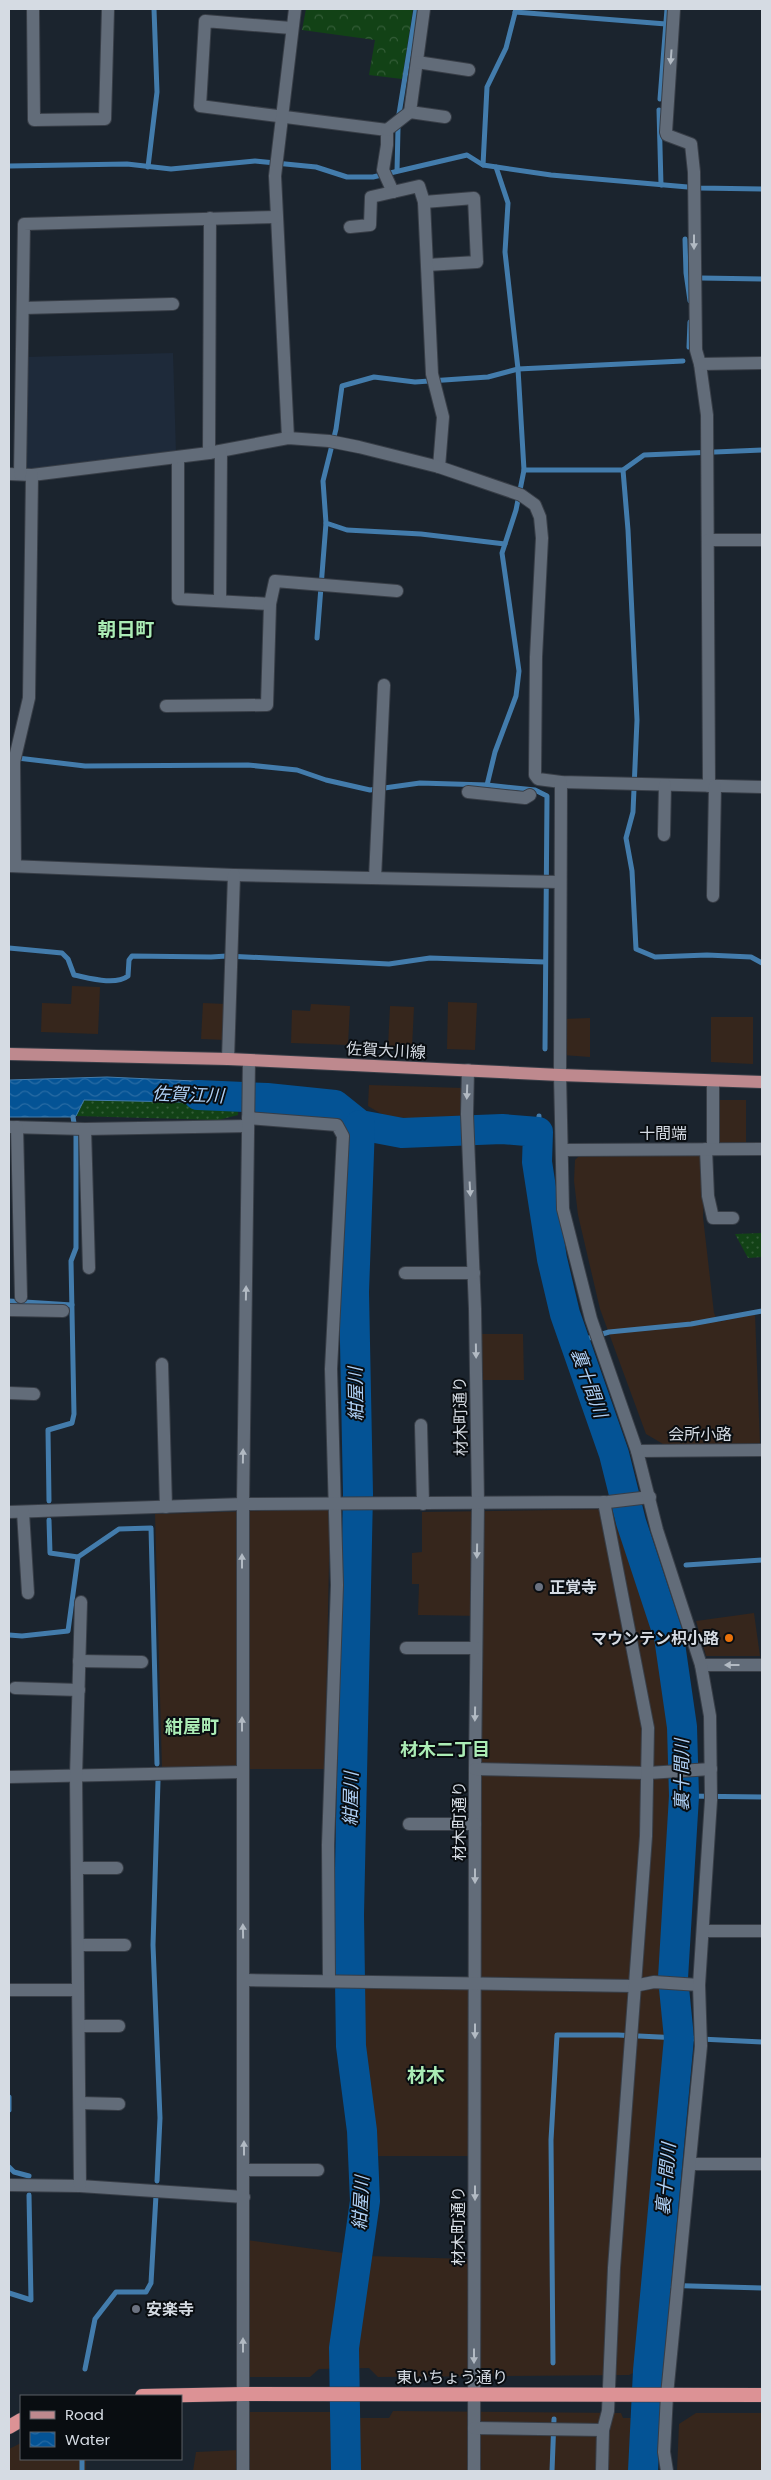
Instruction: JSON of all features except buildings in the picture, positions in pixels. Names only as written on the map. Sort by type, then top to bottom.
[{"type":"highway","name":"東いちょう通り","points":[[182,2395],[762,2395]]},
{"type":"highway","points":[[9,2427],[20,2421]]},
{"type":"main road","name":"佐賀大川線","points":[[9,1054],[228,1059],[713,1084],[762,1082]]},
{"type":"street","points":[[34,9],[34,120],[105,118],[108,9]]},
{"type":"street","points":[[288,438],[276,217],[277,163],[291,28],[295,9]]},
{"type":"street","points":[[291,28],[205,21],[200,106],[387,130],[410,112],[424,9]]},
{"type":"street","points":[[674,9],[666,132],[667,135],[691,144],[694,188],[696,350],[700,364],[707,415],[713,896]]},
{"type":"street","points":[[417,62],[469,70]]},
{"type":"street","points":[[410,112],[445,117]]},
{"type":"street","points":[[387,130],[388,145],[385,174],[393,192]]},
{"type":"street","points":[[350,227],[370,225],[371,197],[419,186],[424,202],[433,379],[443,417],[439,467]]},
{"type":"street","points":[[424,202],[474,198],[477,253],[477,262],[426,265]]},
{"type":"street","points":[[276,217],[24,224],[20,474],[29,698],[15,758],[12,866],[234,875],[556,882]]},
{"type":"street","points":[[210,218],[220,601]]},
{"type":"street","points":[[23,308],[173,304]]},
{"type":"street","points":[[700,364],[762,363]]},
{"type":"street","points":[[20,474],[178,457],[288,438],[334,442],[439,467],[518,494],[535,505],[540,517],[542,538],[536,657],[535,775],[538,779],[561,782],[762,787]]},
{"type":"street","points":[[178,457],[178,599],[270,604]]},
{"type":"street","points":[[708,540],[762,540]]},
{"type":"street","points":[[166,706],[267,705],[270,604],[275,581],[397,591]]},
{"type":"street","points":[[375,878],[384,686]]},
{"type":"street","points":[[561,782],[556,882],[563,1209],[597,1336],[637,1451],[647,1498],[701,1666],[710,1716],[707,1769],[712,1796],[704,1931],[695,1984],[701,2040],[691,2164],[677,2298],[663,2395],[666,2471]]},
{"type":"street","points":[[664,835],[665,785]]},
{"type":"street","points":[[468,792],[526,798],[530,795]]},
{"type":"street","points":[[228,1059],[234,875]]},
{"type":"street","points":[[243,2471],[244,1980],[242,1504],[249,1060]]},
{"type":"street","name":"材木町通り","points":[[468,1070],[467,1114],[474,1273],[478,1503],[475,1770],[474,2471]]},
{"type":"street","points":[[713,1084],[708,1196],[713,1218],[733,1218]]},
{"type":"street","points":[[21,1297],[13,1127],[77,1129],[248,1119],[338,1125],[343,1136],[331,1368],[337,1585],[328,1845],[329,1981]]},
{"type":"street","points":[[77,1129],[89,1268]]},
{"type":"street","name":"十間端","points":[[563,1150],[762,1149]]},
{"type":"street","points":[[405,1273],[474,1273]]},
{"type":"street","points":[[9,1310],[63,1311]]},
{"type":"street","points":[[162,1364],[166,1507]]},
{"type":"street","points":[[9,1393],[34,1394]]},
{"type":"street","points":[[421,1425],[423,1504]]},
{"type":"street","name":"会所小路","points":[[637,1451],[762,1450]]},
{"type":"street","points":[[9,1512],[242,1504],[606,1502],[647,1498]]},
{"type":"street","points":[[602,2471],[603,2430],[608,2395],[614,2268],[630,2036],[652,1773],[648,1728],[606,1502]]},
{"type":"street","points":[[24,1512],[28,1594]]},
{"type":"street","points":[[80,2186],[76,1776],[81,1602]]},
{"type":"street","points":[[406,1648],[476,1648]]},
{"type":"street","points":[[79,1661],[142,1662]]},
{"type":"street","points":[[701,1666],[762,1665]]},
{"type":"street","points":[[15,1688],[78,1690]]},
{"type":"street","points":[[475,1770],[652,1773],[707,1769]]},
{"type":"street","points":[[9,1777],[242,1772]]},
{"type":"street","points":[[409,1824],[475,1824]]},
{"type":"street","points":[[77,1868],[117,1868]]},
{"type":"street","points":[[704,1931],[762,1931]]},
{"type":"street","points":[[78,1945],[125,1945]]},
{"type":"street","points":[[244,1980],[476,1982],[634,1986],[654,1982],[695,1984]]},
{"type":"street","points":[[9,1990],[78,1990]]},
{"type":"street","points":[[79,2026],[119,2026]]},
{"type":"street","points":[[80,2103],[119,2104]]},
{"type":"street","points":[[691,2164],[762,2164]]},
{"type":"street","points":[[244,2170],[318,2170]]},
{"type":"street","points":[[9,2185],[80,2186],[244,2196]]},
{"type":"street","points":[[474,2428],[603,2430]]},
{"type":"shaded area","points":[[173,353],[176,453],[25,473],[25,357]]},
{"type":"shaded area","points":[[72,986],[100,987],[98,1034],[41,1032],[42,1003],[71,1004]]},
{"type":"shaded area","points":[[448,1002],[477,1003],[475,1050],[447,1049]]},
{"type":"shaded area","points":[[203,1003],[226,1004],[225,1040],[201,1039]]},
{"type":"shaded area","points":[[311,1004],[350,1006],[348,1045],[291,1043],[292,1010],[310,1011]]},
{"type":"shaded area","points":[[390,1006],[414,1007],[412,1048],[388,1047]]},
{"type":"shaded area","points":[[711,1017],[753,1017],[753,1064],[711,1062]]},
{"type":"shaded area","points":[[590,1018],[590,1057],[563,1055],[563,1019]]},
{"type":"shaded area","points":[[369,1085],[463,1088],[463,1117],[418,1119],[385,1116],[368,1106]]},
{"type":"shaded area","points":[[717,1100],[746,1100],[746,1145],[716,1145]]},
{"type":"shaded area","points":[[706,1154],[703,1217],[714,1313],[718,1322],[755,1314],[760,1444],[663,1444],[646,1434],[600,1309],[578,1215],[574,1181],[575,1160],[580,1155]]},
{"type":"shaded area","points":[[479,1334],[523,1334],[524,1380],[480,1380]]},
{"type":"shaded area","points":[[330,1509],[325,1769],[162,1769],[155,1514]]},
{"type":"shaded area","points":[[618,1509],[661,1642],[676,1729],[676,1805],[666,1971],[672,2048],[644,2368],[629,2375],[378,2377],[369,2368],[319,2369],[310,2377],[239,2377],[239,2239],[366,2256],[469,2259],[469,2156],[373,2156],[361,2049],[362,1985],[478,1986],[481,1616],[418,1615],[419,1584],[412,1584],[412,1553],[422,1552],[422,1512]]},
{"type":"shaded area","name":"マウンテン枳小路","points":[[754,1613],[760,1656],[706,1656],[696,1621]]},
{"type":"shaded area","points":[[393,2411],[621,2413],[623,2418],[637,2418],[636,2471],[355,2471],[352,2418],[389,2418]]},
{"type":"shaded area","points":[[240,2412],[339,2412],[341,2471],[193,2471],[196,2452],[239,2450]]},
{"type":"shaded area","points":[[696,2413],[762,2413],[762,2471],[677,2471],[679,2424]]},
{"type":"shaded area","points":[[20,2444],[20,2460],[86,2460],[86,2471],[9,2471],[9,2449]]},
{"type":"green space","points":[[306,9],[413,9],[402,79],[369,75],[375,40],[302,30]]},
{"type":"green space","points":[[84,1100],[228,1103],[238,1107],[238,1115],[218,1120],[76,1116]]},
{"type":"green space","points":[[762,1233],[762,1257],[748,1258],[735,1234]]},
{"type":"water","name":"佐賀江川","points":[[107,1077],[238,1083],[238,1107],[228,1103],[84,1100],[76,1116],[73,1117],[9,1117],[9,1080]]},
{"type":"waterway","points":[[148,167],[157,92],[154,9]]},
{"type":"waterway","points":[[399,114],[416,9]]},
{"type":"waterway","points":[[483,165],[487,87],[506,48],[516,9]]},
{"type":"waterway","points":[[660,99],[667,9]]},
{"type":"waterway","points":[[515,12],[666,24]]},
{"type":"waterway","points":[[659,110],[661,185]]},
{"type":"waterway","points":[[397,171],[398,129]]},
{"type":"waterway","points":[[9,166],[127,164],[171,169],[255,161],[316,167],[347,177],[373,177],[467,155],[483,165],[551,175],[699,188],[762,189]]},
{"type":"waterway","points":[[487,785],[495,752],[516,696],[519,671],[502,553],[516,510],[524,470],[518,369],[505,252],[508,203],[496,167]]},
{"type":"waterway","points":[[685,239],[686,273],[690,301]]},
{"type":"waterway","points":[[701,278],[762,279]]},
{"type":"waterway","points":[[689,347],[690,322]]},
{"type":"waterway","points":[[505,544],[421,534],[347,530],[326,523],[323,481],[336,429],[342,386],[374,377],[415,382],[488,377],[518,369],[683,361]]},
{"type":"waterway","points":[[524,470],[623,470],[644,455],[762,450]]},
{"type":"waterway","points":[[623,470],[628,530],[637,720],[633,812],[626,838],[632,871],[636,949],[655,957],[707,955],[751,957],[762,963]]},
{"type":"waterway","points":[[317,638],[326,523]]},
{"type":"waterway","points":[[9,757],[85,766],[248,765],[297,770],[326,780],[370,790],[420,783],[487,785],[535,790],[547,796],[545,1049]]},
{"type":"waterway","points":[[9,948],[62,953],[68,959],[74,975],[109,981],[123,979],[128,976],[129,960],[132,956],[227,956],[389,964],[430,958],[545,962]]},
{"type":"waterway","name":"裏十間川","points":[[198,1095],[267,1098],[335,1105],[360,1125],[402,1133],[502,1129],[538,1132],[537,1162],[552,1259],[565,1314],[614,1454],[631,1522],[669,1637],[682,1727],[684,1796],[673,1978],[679,2038],[648,2371],[643,2471]]},
{"type":"waterway","points":[[538,1132],[539,1116]]},
{"type":"waterway","points":[[49,1501],[48,1430],[72,1423],[74,1414],[71,1261],[76,1248],[76,1135],[73,1117]]},
{"type":"waterway","name":"紺屋川","points":[[346,2471],[344,2348],[365,2201],[362,2131],[351,2046],[349,1915],[358,1494],[354,1292],[360,1125]]},
{"type":"waterway","points":[[9,1301],[72,1305]]},
{"type":"waterway","points":[[576,1342],[609,1332],[691,1324],[762,1311]]},
{"type":"waterway","points":[[49,1520],[50,1553],[78,1557],[119,1529],[151,1528],[157,1764]]},
{"type":"waterway","points":[[9,1635],[22,1636],[68,1631],[78,1557]]},
{"type":"waterway","points":[[686,1565],[762,1560]]},
{"type":"waterway","points":[[157,2181],[160,2118],[153,1945],[158,1781]]},
{"type":"waterway","points":[[684,1796],[762,1797]]},
{"type":"waterway","points":[[553,2363],[551,2140],[557,2035],[618,2035],[762,2042]]},
{"type":"waterway","points":[[9,2097],[9,2110]]},
{"type":"waterway","points":[[9,2167],[14,2172],[29,2176]]},
{"type":"waterway","points":[[9,2293],[31,2300],[29,2195]]},
{"type":"waterway","points":[[85,2369],[95,2319],[116,2292],[146,2292],[151,2283],[156,2195]]},
{"type":"waterway","points":[[657,2285],[762,2288]]},
{"type":"waterway","points":[[552,2471],[554,2419]]},
{"type":"waterway","points":[[82,2460],[82,2471]]},
{"type":"place","name":"正覚寺","points":[[539,1587]]},
{"type":"place","name":"マウンテン枳小路","points":[[729,1638]]},
{"type":"place","name":"安楽寺","points":[[136,2309]]},
{"type":"district","name":"朝日町","points":[[126,629]]},
{"type":"district","name":"紺屋町","points":[[192,1727]]},
{"type":"district","name":"材木二丁目","points":[[445,1750]]},
{"type":"district","name":"材木","points":[[426,2075]]}]
